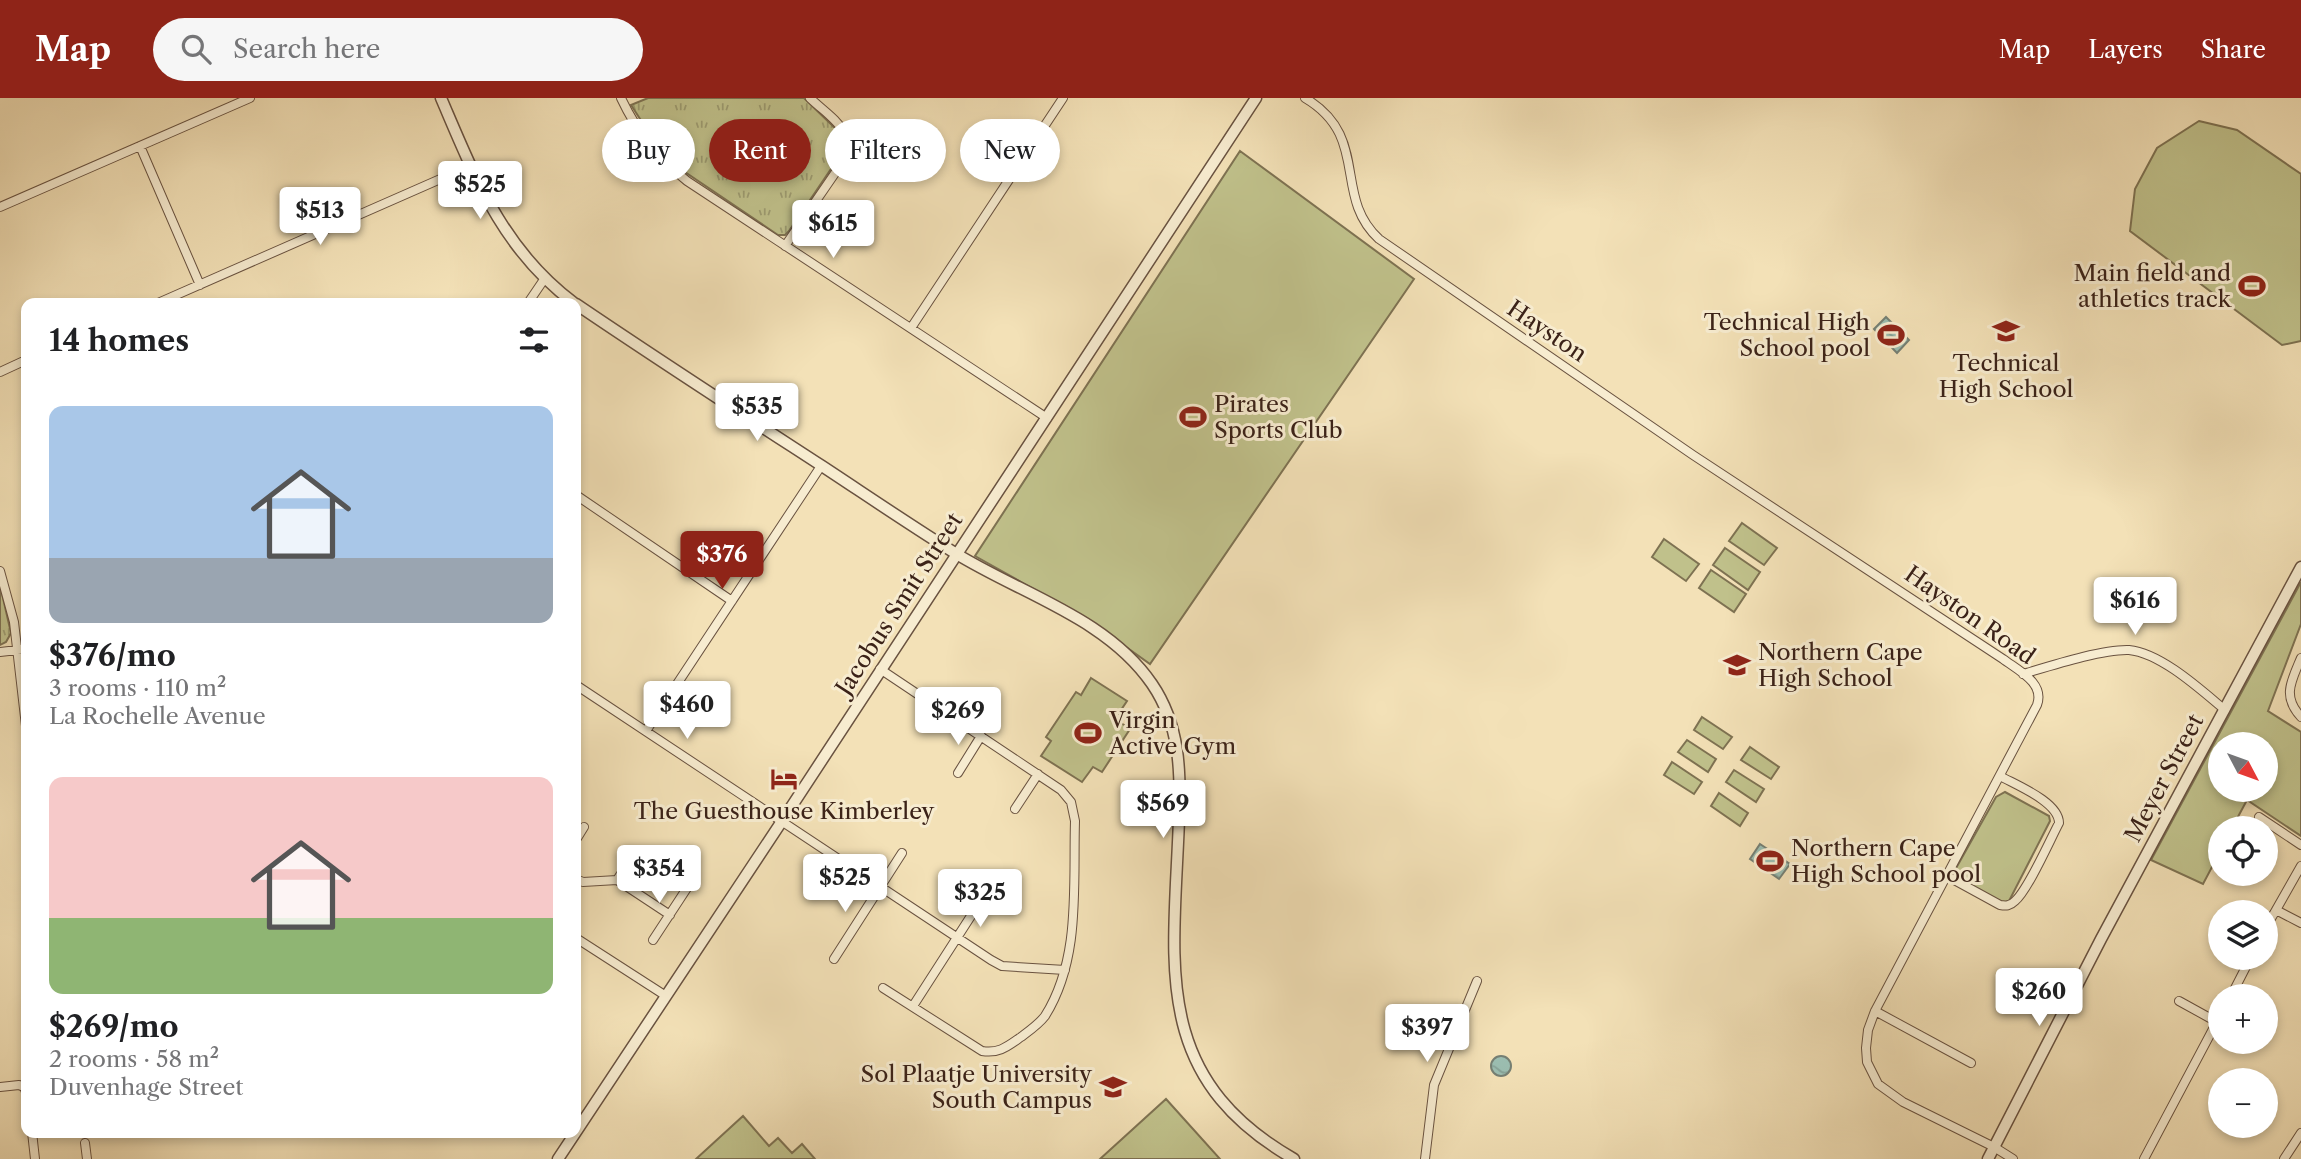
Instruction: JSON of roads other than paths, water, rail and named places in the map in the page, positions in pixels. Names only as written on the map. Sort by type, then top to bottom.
[{"type":"street","points":[[0,207],[250,98]]},
{"type":"street","points":[[441,98],[470,166],[501,226],[545,278],[569,298]]},
{"type":"street","points":[[785,246],[842,163],[848,148],[848,138],[844,131],[810,98]]},
{"type":"street","points":[[911,328],[1061,101],[1050,98]]},
{"type":"street","name":"Jacobus Smit Street","points":[[581,1124],[1256,98]]},
{"type":"street","name":"Hayston","points":[[1305,98],[1324,111],[1342,135],[1356,204],[1367,226],[1379,239],[1693,454],[1833,545]]},
{"type":"street","points":[[624,99],[644,139],[673,170],[1047,418]]},
{"type":"street","points":[[140,146],[200,285]]},
{"type":"street","points":[[170,298],[470,166]]},
{"type":"street","points":[[531,298],[545,278]]},
{"type":"street","points":[[581,307],[957,554],[1102,633],[1135,662],[1160,697],[1173,733],[1180,772],[1174,977],[1178,1008],[1188,1043],[1220,1100],[1256,1135],[1294,1159]]},
{"type":"street","points":[[0,372],[21,362]]},
{"type":"street","points":[[646,731],[821,466]]},
{"type":"street","points":[[581,498],[733,601]]},
{"type":"street","name":"Hayston Road","points":[[1833,545],[2037,686],[2039,701],[1875,1012],[1868,1030],[1866,1048],[1867,1062],[1878,1084],[1888,1093],[2013,1159]]},
{"type":"street","name":"Meyer Street","points":[[1980,1159],[1991,1146],[2038,1058],[2053,1022],[2065,1010],[2301,567]]},
{"type":"street","points":[[0,570],[21,646]]},
{"type":"street","points":[[0,652],[21,650]]},
{"type":"street","points":[[2023,674],[2066,662],[2129,650],[2169,667],[2225,710]]},
{"type":"street","points":[[2301,658],[2289,691],[2291,703],[2301,717]]},
{"type":"street","points":[[880,669],[1061,790],[1072,802],[1074,811],[1070,953],[1044,1016],[1031,1029],[996,1052],[982,1051],[883,988]]},
{"type":"street","points":[[581,688],[957,938],[1002,965],[1065,970]]},
{"type":"street","points":[[958,773],[982,736]]},
{"type":"street","points":[[1015,809],[1038,774]]},
{"type":"street","points":[[1947,876],[2006,906],[2017,900],[2035,869],[2059,823],[2059,817],[2046,802],[2000,776]]},
{"type":"street","points":[[581,832],[584,827]]},
{"type":"street","points":[[2278,830],[2301,845]]},
{"type":"street","points":[[834,959],[902,853]]},
{"type":"street","points":[[617,880],[632,858]]},
{"type":"street","points":[[2278,906],[2301,866]]},
{"type":"street","points":[[581,881],[617,880],[670,915]]},
{"type":"street","points":[[653,940],[690,885]]},
{"type":"street","points":[[913,1006],[978,905]]},
{"type":"street","points":[[2278,911],[2301,923]]},
{"type":"street","points":[[581,941],[666,996]]},
{"type":"street","points":[[1425,1159],[1434,1085],[1477,981]]},
{"type":"street","points":[[2179,1001],[2208,1013]]},
{"type":"street","points":[[1875,1012],[1971,1063]]},
{"type":"street","points":[[2144,1159],[2208,1039]]},
{"type":"street","points":[[0,1087],[21,1086]]},
{"type":"street","points":[[2285,1159],[2301,1133]]},
{"type":"street","points":[[33,1138],[35,1159]]},
{"type":"street","name":"Jacobus Smit Street","points":[[558,1159],[572,1138]]},
{"type":"street","points":[[85,1143],[87,1159]]},
{"type":"street","name":"Meyer Street","points":[[1988,1159],[1991,1146]]},
{"type":"water","name":"Technical High School pool","points":[[1886,317],[1909,340],[1897,353],[1874,329]]},
{"type":"water","name":"Northern Cape High School pool","points":[[1760,844],[1790,864],[1779,879],[1750,859]]},
{"type":"water","points":[[1497,1056],[1505,1056],[1511,1066],[1505,1076],[1497,1076],[1491,1070],[1491,1062]]},
{"type":"place","name":"Main field and athletics track","points":[[2252,286]]},
{"type":"place","name":"Technical High School","points":[[2006,331]]},
{"type":"place","name":"Technical High School pool","points":[[1891,335]]},
{"type":"place","name":"Pirates Sports Club","points":[[1193,417]]},
{"type":"place","name":"Northern Cape High School","points":[[1737,665]]},
{"type":"place","name":"Virgin Active Gym","points":[[1088,733]]},
{"type":"place","name":"The Guesthouse Kimberley","points":[[784,779]]},
{"type":"place","name":"Northern Cape High School pool","points":[[1770,861]]},
{"type":"place","name":"Sol Plaatje University South Campus","points":[[1113,1087]]}]
